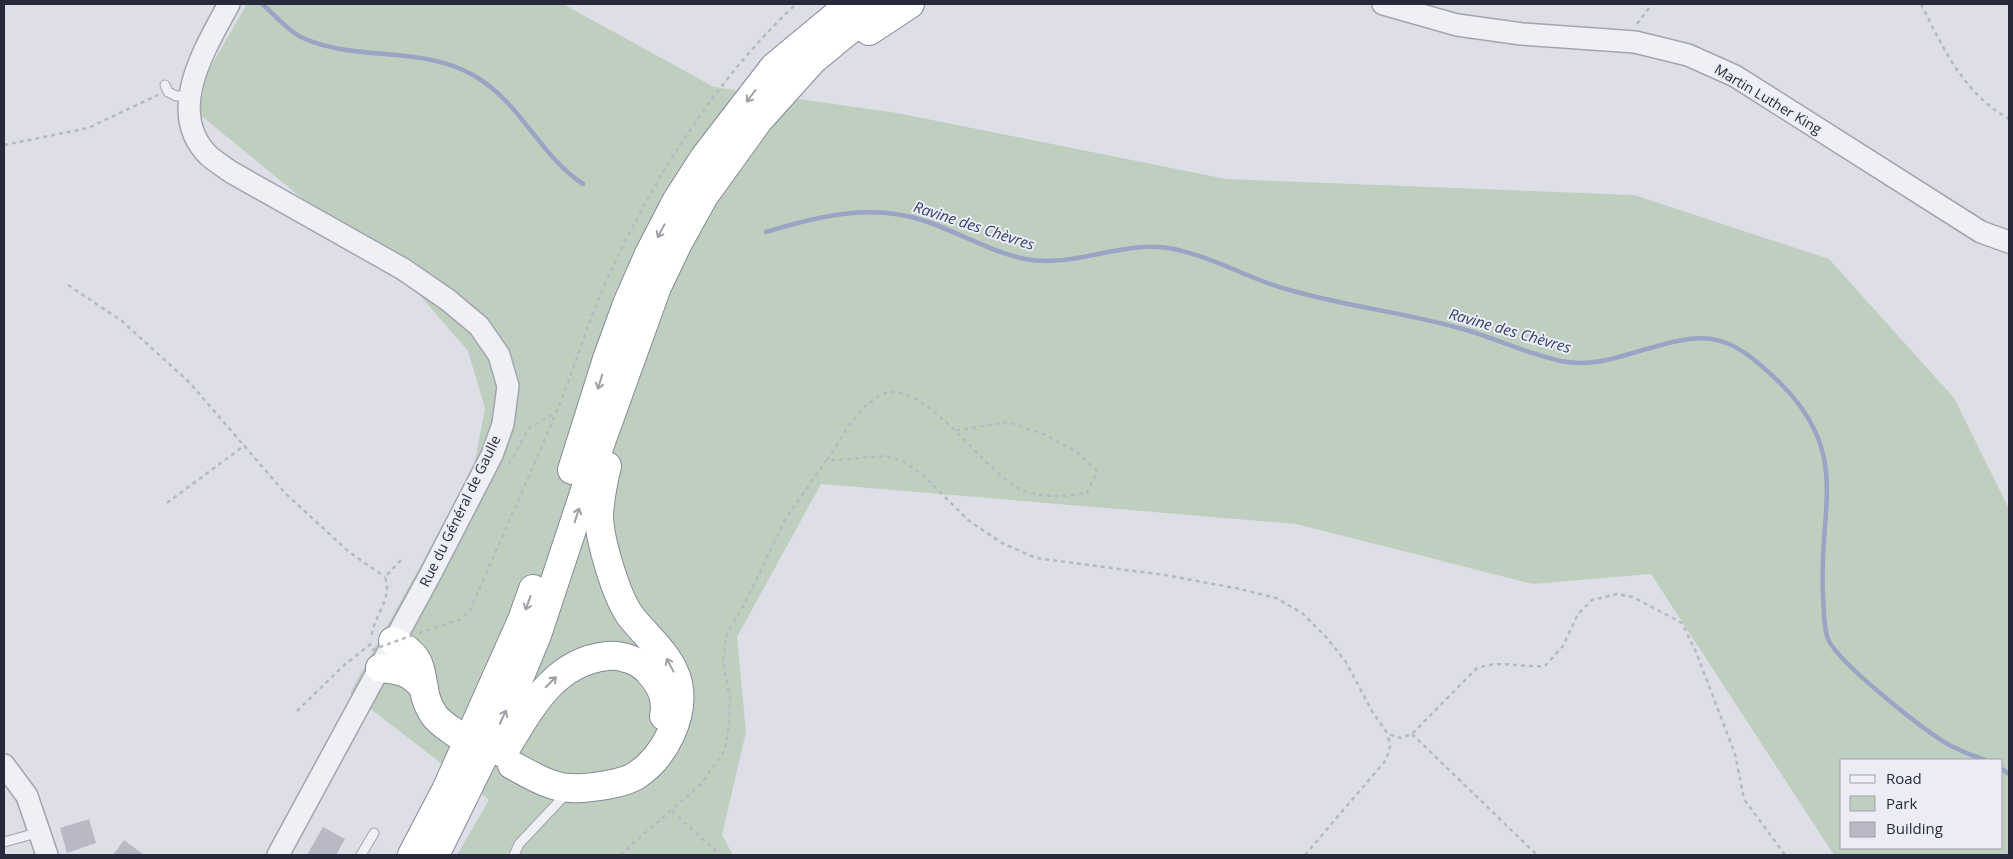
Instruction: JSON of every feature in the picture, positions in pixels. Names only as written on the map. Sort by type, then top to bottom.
[{"type":"highway","points":[[412,855],[446,790],[522,620],[543,563],[607,359],[649,254],[677,200],[704,158],[795,40],[833,4]]},
{"type":"highway","points":[[774,67],[850,4]]},
{"type":"highway","points":[[435,855],[504,715],[537,635],[601,442],[657,287],[704,196],[758,121],[813,60],[881,4]]},
{"type":"highway","points":[[704,196],[720,183],[802,87],[841,52],[893,13],[910,4]]},
{"type":"highway","points":[[512,764],[548,782],[570,788],[610,784],[637,776],[658,754],[674,728],[680,700],[677,681],[668,661],[630,616],[613,580],[599,516],[606,471],[652,326],[657,287]]},
{"type":"highway","points":[[382,650],[410,651],[419,661],[424,688],[434,715],[461,737]]},
{"type":"highway","points":[[440,855],[538,697],[554,678],[577,663],[596,657],[614,655],[633,660],[647,670],[663,690],[665,713],[656,739],[638,762],[610,784]]},
{"type":"street","name":"Martin Luther King","points":[[1383,4],[1457,25],[1522,34],[1626,41],[1688,55],[1735,76],[1981,232],[2009,242]]},
{"type":"street","name":"Rue du Général de Gaulle","points":[[228,6],[194,74],[190,96],[193,133],[208,155],[231,172],[403,269],[448,300],[479,326],[499,355],[508,386],[502,424],[492,455],[382,650],[278,855]]},
{"type":"street","points":[[4,765],[27,796],[47,855]]},
{"type":"lane","points":[[167,88],[176,96],[190,96]]},
{"type":"lane","points":[[514,855],[519,844],[570,788]]},
{"type":"lane","points":[[4,842],[40,832]]},
{"type":"lane","points":[[360,855],[374,833]]},
{"type":"path","points":[[733,70],[772,26],[796,4]]},
{"type":"path","points":[[1626,41],[1643,13],[1652,4]]},
{"type":"path","points":[[1921,4],[1945,52],[1960,76],[1977,96],[1996,112],[2009,119]]},
{"type":"path","points":[[4,146],[88,128],[167,88]]},
{"type":"path","points":[[68,285],[122,321],[189,382],[285,493],[349,552],[385,578],[387,583],[385,601],[373,628],[372,636],[382,650]]},
{"type":"path","points":[[620,855],[701,784],[724,750],[729,724],[730,698],[723,661],[727,633],[745,603],[786,518],[861,410],[880,395],[897,391],[910,394],[929,406],[953,431],[1007,479],[1026,492],[1058,498],[1087,493],[1097,471],[1078,453],[1046,435],[1008,422],[953,431]]},
{"type":"path","points":[[298,711],[342,667],[461,619],[470,610],[557,412]]},
{"type":"path","points":[[167,503],[244,445]]},
{"type":"path","points":[[826,461],[885,456],[904,461],[923,475],[968,520],[1002,543],[1036,558],[1165,576],[1240,589],[1276,598],[1302,613],[1327,638],[1346,662],[1373,713],[1388,734],[1390,747],[1386,760],[1305,855]]},
{"type":"path","points":[[385,578],[401,560]]},
{"type":"path","points":[[1388,734],[1401,738],[1412,734],[1476,669],[1489,664],[1527,667],[1544,666],[1563,646],[1578,614],[1592,600],[1617,594],[1633,597],[1682,623],[1696,652],[1735,754],[1744,799],[1785,855]]},
{"type":"path","points":[[1412,734],[1537,855]]},
{"type":"path","points":[[672,811],[720,855]]},
{"type":"green space","points":[[247,4],[563,4],[714,87],[897,113],[1226,179],[1634,195],[1829,259],[1954,398],[2009,509],[2009,855],[1834,855],[1651,574],[1533,584],[1296,524],[821,484],[737,637],[746,732],[722,835],[733,855],[457,855],[489,800],[350,693],[473,471],[485,408],[468,351],[418,293],[199,114],[207,73]]},
{"type":"building","points":[[89,819],[96,843],[67,853],[60,828]]},
{"type":"building","points":[[323,827],[345,839],[336,855],[307,855]]},
{"type":"building","points":[[124,840],[144,855],[113,855]]},
{"type":"waterway","name":"Ravine des Chèvres","points":[[262,4],[298,35],[323,45],[344,50],[432,60],[453,66],[473,75],[504,99],[554,158],[583,184]]},
{"type":"waterway","name":"Ravine des Chèvres","points":[[766,232],[805,221],[865,212],[885,213],[925,221],[1000,252],[1025,259],[1063,260],[1139,247],[1159,247],[1178,250],[1206,258],[1272,285],[1329,300],[1438,322],[1548,358],[1569,362],[1584,363],[1607,360],[1671,342],[1690,339],[1708,338],[1724,342],[1741,350],[1760,364],[1781,384],[1803,410],[1817,435],[1824,459],[1827,484],[1823,594],[1825,629],[1828,639],[1835,650],[1864,679],[1921,726],[1949,745],[1982,759]]},
{"type":"waterway","name":"Ravine des Chèvres","points":[[2003,770],[2009,774]]}]
